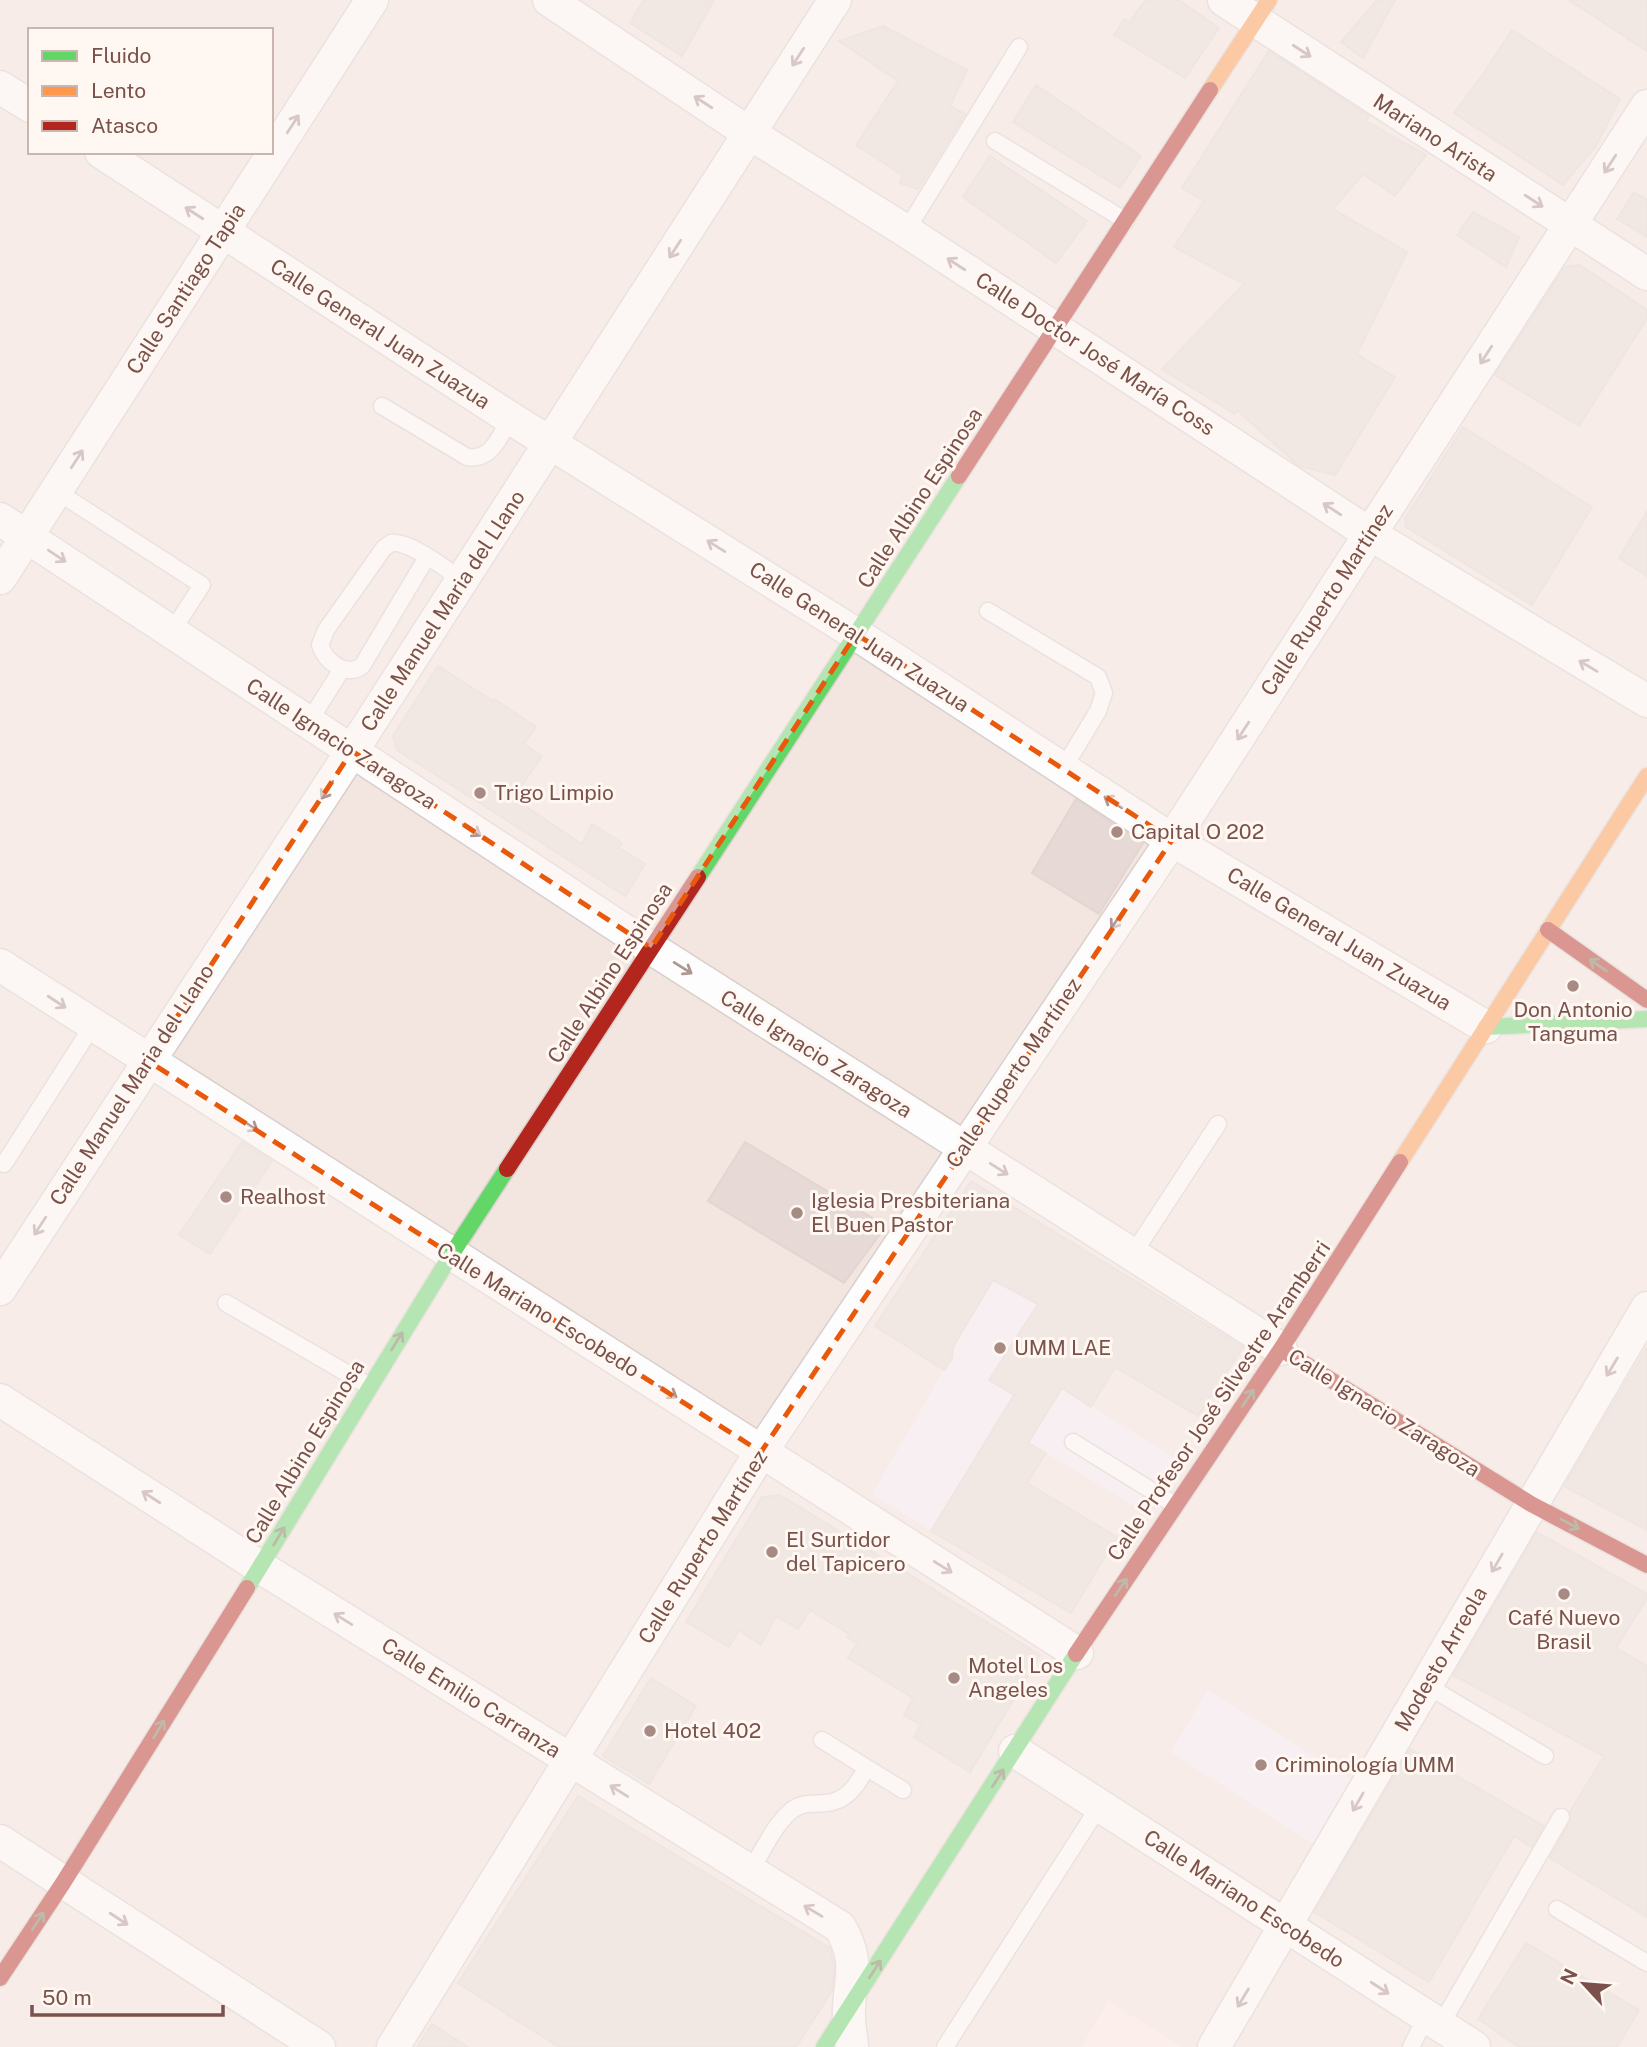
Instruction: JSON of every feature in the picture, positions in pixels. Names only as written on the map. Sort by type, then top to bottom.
[{"type":"street","name":"Calle Santiago Tapia","points":[[0,578],[372,0]]},
{"type":"street","name":"Calle Doctor José María Coss","points":[[549,0],[749,133],[1056,328],[1370,534],[1647,701]]},
{"type":"street","name":"Calle Manuel Maria del Llano","points":[[0,1289],[352,751],[835,0]]},
{"type":"street","name":"Mariano Arista","points":[[1224,0],[1263,10],[1571,225],[1647,274]]},
{"type":"street","name":"Calle Albino Espinosa","points":[[0,1978],[63,1883],[451,1255],[1263,10]]},
{"type":"street","points":[[0,87],[28,105]]},
{"type":"street","name":"Calle Ruperto Martínez","points":[[393,2047],[761,1451],[1172,839],[1647,106]]},
{"type":"street","name":"Calle General Juan Zuazua","points":[[104,154],[510,418],[856,634],[1172,839],[1486,1027]]},
{"type":"street","name":"Calle Ignacio Zaragoza","points":[[0,519],[651,948],[1281,1349],[1531,1504],[1647,1565]]},
{"type":"street","name":"Calle Profesor José Silvestre Aramberri","points":[[824,2047],[1077,1653],[1281,1349],[1647,776]]},
{"type":"street","points":[[1548,930],[1647,1000]]},
{"type":"street","name":"Calle Mariano Escobedo","points":[[0,965],[1077,1653]]},
{"type":"street","points":[[1486,1027],[1647,1019]]},
{"type":"street","name":"Modesto Arreola","points":[[1214,2047],[1647,1308]]},
{"type":"street","name":"Calle Emilio Carranza","points":[[0,1400],[260,1567],[840,1927],[850,1944],[854,1967],[849,2009],[852,2047]]},
{"type":"street","name":"Calle Mariano Escobedo","points":[[1015,1751],[1474,2047]]},
{"type":"street","points":[[0,1841],[319,2047]]},
{"type":"lane","points":[[906,232],[1019,47]]},
{"type":"lane","points":[[995,141],[1126,220]]},
{"type":"lane","points":[[382,406],[467,457],[475,458],[489,453],[510,418]]},
{"type":"lane","points":[[56,491],[202,585],[171,633]]},
{"type":"lane","points":[[427,557],[367,661],[358,670],[342,669],[325,656],[321,650],[321,640],[326,630],[391,542],[398,542],[427,557],[462,580]]},
{"type":"lane","points":[[988,611],[1098,677],[1104,692],[1098,711],[1063,769]]},
{"type":"lane","points":[[308,723],[342,669]]},
{"type":"lane","points":[[4,1164],[93,1025]]},
{"type":"lane","points":[[1133,1254],[1218,1124]]},
{"type":"lane","points":[[226,1303],[369,1386]]},
{"type":"lane","points":[[1073,1442],[1175,1505]]},
{"type":"lane","points":[[1426,1685],[1545,1756]]},
{"type":"lane","points":[[822,1740],[903,1790]]},
{"type":"lane","points":[[750,1872],[780,1823],[789,1814],[798,1807],[832,1802],[848,1795],[867,1768]]},
{"type":"lane","points":[[945,2047],[1100,1805]]},
{"type":"lane","points":[[1411,2047],[1433,2022],[1561,1816]]},
{"type":"lane","points":[[1557,1909],[1647,1963]]},
{"type":"highlighted area","points":[[856,634],[1172,840],[761,1452],[148,1061],[352,751],[651,948]]},
{"type":"shaded area","points":[[0,0],[1647,0],[1647,2047],[0,2047]]},
{"type":"shaded area","name":"UMM LAE","points":[[971,1181],[1130,1277],[1067,1391],[1173,1457],[1140,1509],[997,1424],[931,1531],[872,1494],[944,1370],[875,1326]]},
{"type":"shaded area","name":"Criminología UMM","points":[[1208,1690],[1351,1779],[1313,1844],[1171,1752]]},
{"type":"shaded area","points":[[1108,2001],[1183,2047],[1081,2047]]},
{"type":"building","points":[[644,0],[714,0],[682,56],[630,23]]},
{"type":"building","points":[[1145,0],[1179,0],[1219,28],[1185,78],[1114,35],[1124,19],[1130,22]]},
{"type":"building","points":[[1377,0],[1395,0],[1363,58],[1341,42]]},
{"type":"building","points":[[1569,0],[1647,0],[1647,51]]},
{"type":"building","points":[[883,26],[967,70],[950,106],[965,114],[918,189],[900,183],[902,175],[856,145],[898,81],[839,41]]},
{"type":"building","points":[[1512,30],[1620,99],[1596,146],[1563,185],[1454,113]]},
{"type":"building","points":[[1269,51],[1369,116],[1366,121],[1426,155],[1395,196],[1363,174],[1333,209],[1407,252],[1357,354],[1395,377],[1335,475],[1299,466],[1237,410],[1235,414],[1162,369],[1244,284],[1174,247],[1204,201],[1182,188]]},
{"type":"building","points":[[1036,85],[1141,156],[1120,188],[1013,122]]},
{"type":"building","points":[[990,156],[1087,221],[1056,263],[963,197]]},
{"type":"building","points":[[1634,192],[1647,200],[1647,237],[1617,219]]},
{"type":"building","points":[[1473,212],[1519,237],[1506,267],[1457,235]]},
{"type":"building","points":[[1580,265],[1647,310],[1647,318],[1579,426],[1495,375],[1565,267]]},
{"type":"building","points":[[1463,427],[1592,507],[1532,605],[1406,527],[1405,519]]},
{"type":"building","points":[[1647,512],[1647,576],[1619,558]]},
{"type":"building","points":[[438,666],[536,727],[524,744],[542,756],[513,798],[582,844],[592,824],[622,843],[619,848],[645,864],[625,896],[397,750],[393,736]]},
{"type":"building","points":[[1076,799],[1143,843],[1099,914],[1032,873]]},
{"type":"building","name":"Realhost","points":[[242,1142],[272,1161],[210,1254],[179,1235]]},
{"type":"building","name":"Iglesia Presbiteriana El Buen Pastor","points":[[745,1142],[886,1226],[844,1283],[708,1201]]},
{"type":"building","points":[[971,1181],[1243,1347],[1198,1416],[1115,1367],[1091,1407],[1062,1388],[1028,1443],[1046,1453],[1027,1483],[1117,1537],[1071,1613],[931,1531],[1014,1395],[989,1380],[1038,1304],[993,1280],[953,1347],[952,1359],[944,1370],[875,1326]]},
{"type":"building","points":[[1647,1347],[1647,1530],[1564,1486]]},
{"type":"building","points":[[780,1495],[1040,1655],[970,1772],[914,1737],[921,1725],[904,1715],[913,1698],[848,1658],[857,1643],[847,1637],[849,1634],[810,1610],[798,1629],[776,1616],[761,1645],[739,1630],[729,1647],[686,1622],[762,1497]]},
{"type":"building","points":[[1537,1532],[1647,1594],[1616,1648],[1647,1666],[1647,1917],[1550,1858],[1570,1822],[1570,1812],[1604,1756],[1453,1675]]},
{"type":"building","name":"Hotel 402","points":[[651,1678],[696,1706],[649,1784],[603,1756]]},
{"type":"building","points":[[1410,1749],[1544,1826],[1532,1847],[1514,1836],[1429,1982],[1314,1912]]},
{"type":"building","points":[[578,1796],[830,1948],[834,1967],[832,1991],[796,2047],[559,2047],[458,1983]]},
{"type":"building","points":[[1526,1943],[1639,2010],[1617,2047],[1519,2047],[1478,2019]]},
{"type":"building","points":[[432,2024],[468,2047],[417,2047]]},
{"type":"traffic: fast","points":[[698,877],[959,476]]},
{"type":"traffic: fast","points":[[1486,1027],[1647,1019]]},
{"type":"traffic: fast","points":[[247,1588],[451,1255],[507,1169]]},
{"type":"traffic: fast","points":[[824,2047],[1076,1654]]},
{"type":"traffic: slow","points":[[1210,90],[1269,0]]},
{"type":"traffic: slow","points":[[1400,1162],[1647,776]]},
{"type":"traffic: jam","points":[[959,476],[1210,90]]},
{"type":"traffic: jam","points":[[507,1169],[698,877]]},
{"type":"traffic: jam","points":[[1548,930],[1647,1000]]},
{"type":"traffic: jam","points":[[1076,1654],[1281,1349],[1400,1162]]},
{"type":"traffic: jam","points":[[1281,1349],[1531,1504],[1647,1565]]},
{"type":"traffic: jam","points":[[0,1978],[63,1883],[247,1588]]},
{"type":"place","name":"Trigo Limpio","points":[[480,793]]},
{"type":"place","name":"Capital O 202","points":[[1117,832]]},
{"type":"place","name":"Don Antonio Tanguma","points":[[1573,986]]},
{"type":"place","name":"Realhost","points":[[226,1197]]},
{"type":"place","name":"Iglesia Presbiteriana El Buen Pastor","points":[[797,1213]]},
{"type":"place","name":"UMM LAE","points":[[1000,1348]]},
{"type":"place","name":"El Surtidor del Tapicero","points":[[772,1552]]},
{"type":"place","name":"Café Nuevo Brasil","points":[[1564,1594]]},
{"type":"place","name":"Motel Los Angeles","points":[[954,1678]]},
{"type":"place","name":"Hotel 402","points":[[650,1731]]},
{"type":"place","name":"Criminología UMM","points":[[1261,1765]]}]
